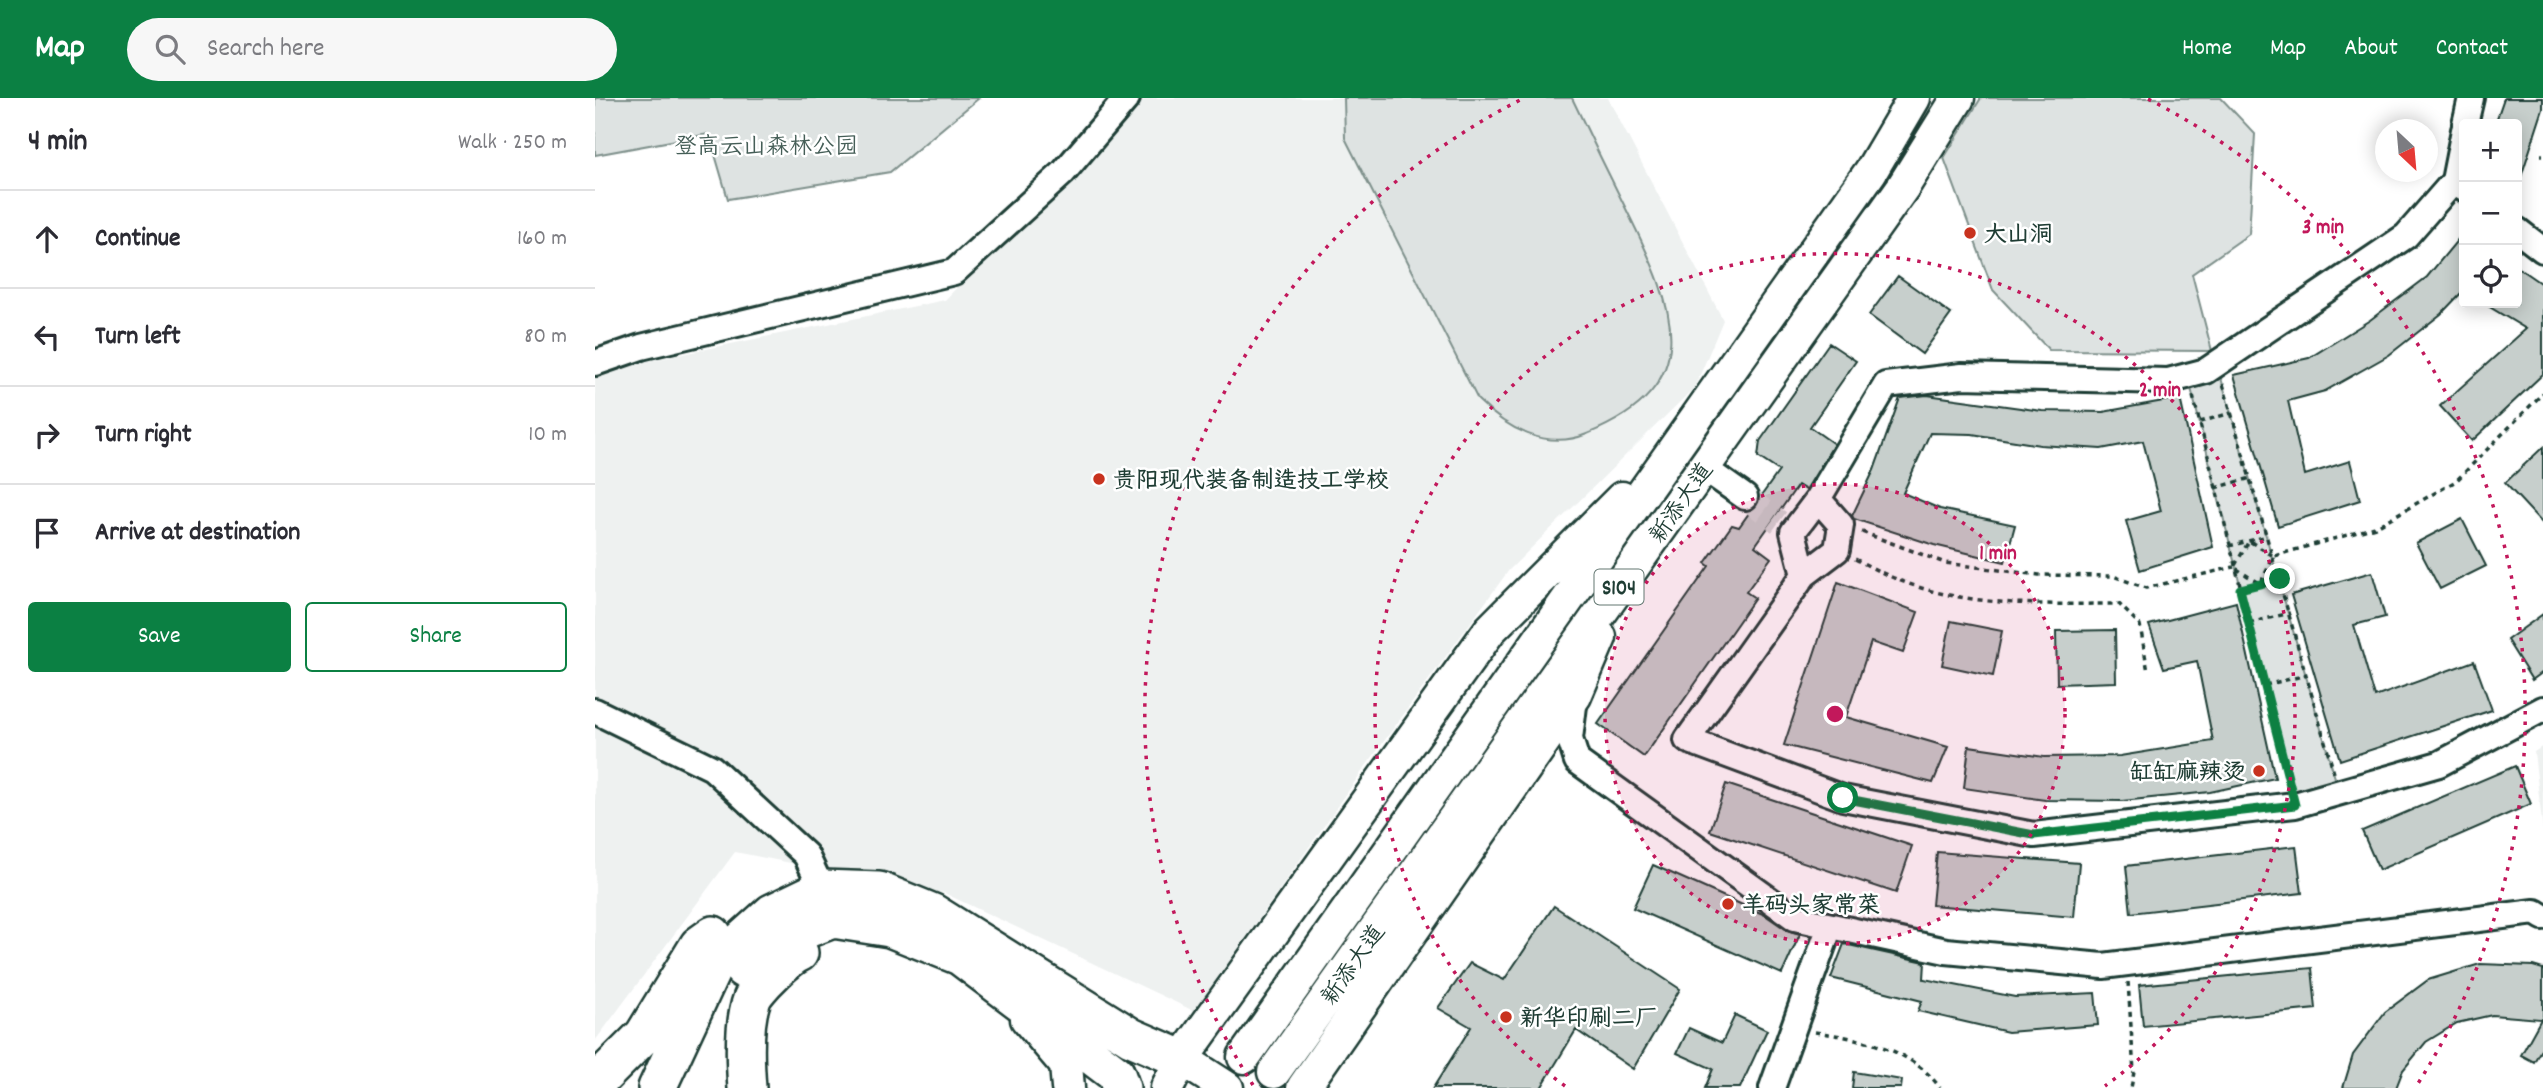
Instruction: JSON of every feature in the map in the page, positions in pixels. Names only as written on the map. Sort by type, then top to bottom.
[{"type":"highway","points":[[595,1084],[643,1035],[699,945],[754,905],[822,889],[879,891],[933,913],[1131,1037],[1174,1073]]},
{"type":"highway","points":[[657,1088],[714,965],[772,913],[822,889]]},
{"type":"highway","points":[[683,1088],[713,1017],[740,971],[778,940],[833,919],[890,928],[960,956],[1116,1074],[1121,1088]]},
{"type":"highway","points":[[747,1088],[745,1054],[752,998],[790,957],[856,923]]},
{"type":"main road","name":"新添大道","points":[[1244,1057],[1871,171],[1914,98]]},
{"type":"main road","name":"新添大道","points":[[1274,1072],[1903,187],[1958,98]]},
{"type":"main road","points":[[1227,1088],[1174,1073],[1490,630],[1685,435]]},
{"type":"main road","points":[[1303,1088],[1575,696],[1626,578]]},
{"type":"main road","points":[[960,956],[1035,1026],[1051,1045],[1066,1065],[1068,1088]]},
{"type":"street","points":[[595,363],[641,347],[954,272],[1063,173],[1127,98]]},
{"type":"street","points":[[2466,119],[2471,98]]},
{"type":"street","points":[[1804,575],[1786,527],[1818,499],[1886,384],[1962,376],[2168,382],[2188,376],[2217,364],[2406,236],[2459,185]]},
{"type":"street","points":[[2522,234],[2543,250]]},
{"type":"street","points":[[1704,468],[1745,497]]},
{"type":"street","points":[[1818,499],[1840,525],[1837,550],[1804,575],[1687,740],[1843,798],[2034,835],[2295,805],[2439,764],[2543,709]]},
{"type":"street","points":[[1575,696],[1570,738],[1577,761],[1794,918],[1829,926],[1946,951],[2103,966],[2535,912],[2543,917]]},
{"type":"street","points":[[595,711],[712,768],[806,855],[822,889]]},
{"type":"street","points":[[1772,1088],[1829,926]]},
{"type":"path","points":[[2217,364],[2340,792]]},
{"type":"path","points":[[2188,376],[2295,805]]},
{"type":"path","points":[[2249,541],[2274,556],[2375,527],[2456,481],[2543,393]]},
{"type":"path","points":[[2199,422],[2231,413]]},
{"type":"path","points":[[2215,488],[2251,478]]},
{"type":"path","points":[[1840,525],[1945,563],[2039,575],[2113,576],[2146,588],[2234,567],[2249,541]]},
{"type":"path","points":[[2229,545],[2268,536]]},
{"type":"path","points":[[1837,550],[1905,583],[1969,599],[2119,604],[2140,625],[2148,672]]},
{"type":"path","points":[[2260,584],[2274,556]]},
{"type":"path","points":[[2234,567],[2260,584]]},
{"type":"path","points":[[2240,589],[2280,579]]},
{"type":"path","points":[[2249,623],[2290,613]]},
{"type":"path","points":[[2265,685],[2307,675]]},
{"type":"path","points":[[2126,964],[2134,1072],[2131,1088]]},
{"type":"path","points":[[1793,1029],[1834,1034],[1901,1053],[1933,1078],[1940,1088]]},
{"type":"shaded area","name":"贵阳现代装备制造技工学校","points":[[1136,98],[1608,98],[1723,320],[1695,387],[1509,570],[1366,766],[1194,1011],[944,893],[735,852],[595,1041],[595,372],[945,300]]},
{"type":"shaded area","points":[[2543,746],[2543,831],[2534,752]]},
{"type":"green space","name":"登高云山森林公园","points":[[595,98],[979,98],[890,172],[728,199],[709,134],[595,155]]},
{"type":"green space","points":[[1344,98],[1572,98],[1646,251],[1668,313],[1670,342],[1665,368],[1651,392],[1625,414],[1587,434],[1557,440],[1542,438],[1514,428],[1478,400],[1345,138]]},
{"type":"green space","points":[[1981,98],[2221,98],[2255,134],[2249,234],[2192,274],[2212,351],[2049,350],[1993,290],[1944,158]]},
{"type":"green space","points":[[2217,364],[2339,792],[2295,805],[2188,376]]},
{"type":"building","points":[[2504,98],[2543,98],[2543,109],[2522,174],[2522,119],[2497,119]]},
{"type":"building","points":[[2459,238],[2459,295],[2441,314],[2389,355],[2325,391],[2288,401],[2305,475],[2350,461],[2360,500],[2278,526],[2234,375],[2309,358],[2370,320],[2427,277]]},
{"type":"building","points":[[2522,270],[2543,285],[2543,374],[2472,441],[2440,406],[2526,329],[2491,308],[2522,308]]},
{"type":"building","points":[[1898,276],[1951,314],[1922,354],[1869,315]]},
{"type":"building","points":[[1829,343],[1856,361],[1810,427],[1834,444],[1806,490],[1798,485],[1755,546],[1771,558],[1746,592],[1755,598],[1644,757],[1598,724],[1709,566],[1705,563],[1732,525],[1739,527],[1779,471],[1758,457],[1760,441]]},
{"type":"building","points":[[1927,395],[2042,411],[2103,412],[2180,398],[2213,547],[2140,570],[2126,521],[2161,511],[2143,441],[2101,449],[2040,445],[1972,434],[1930,433],[1903,493],[1940,509],[2015,525],[2005,562],[1934,545],[1854,519],[1852,516],[1874,470],[1900,398]]},
{"type":"building","points":[[2543,447],[2543,524],[2505,483]]},
{"type":"building","points":[[2462,519],[2486,566],[2440,589],[2416,543]]},
{"type":"building","points":[[2372,572],[2385,617],[2354,625],[2375,697],[2474,661],[2492,710],[2340,760],[2291,595]]},
{"type":"building","points":[[1838,582],[1918,612],[1903,653],[1871,642],[1846,717],[1948,747],[1933,783],[1784,745]]},
{"type":"building","points":[[2236,602],[2275,778],[2210,792],[2122,801],[2045,800],[1964,788],[1969,746],[2044,757],[2120,756],[2213,741],[2197,661],[2164,668],[2149,625]]},
{"type":"building","points":[[2543,614],[2543,672],[2532,680],[2507,640]]},
{"type":"building","points":[[1951,621],[2002,631],[1993,676],[1942,665]]},
{"type":"building","points":[[2115,630],[2116,682],[2057,684],[2056,631]]},
{"type":"building","points":[[2515,766],[2531,804],[2379,870],[2362,831]]},
{"type":"building","points":[[1726,784],[1912,846],[1896,893],[1710,831]]},
{"type":"building","points":[[2296,846],[2302,893],[2131,913],[2126,866]]},
{"type":"building","points":[[1937,852],[2079,863],[2074,917],[1932,905]]},
{"type":"building","points":[[1653,865],[1765,915],[1787,930],[1800,934],[1782,974],[1633,908]]},
{"type":"building","points":[[1554,906],[1680,989],[1633,1069],[1576,1030],[1541,1088],[1433,1088],[1471,1027],[1438,1008],[1470,963],[1504,980]]},
{"type":"building","points":[[1844,944],[1925,962],[1924,979],[2015,997],[2095,993],[2098,1025],[2008,1032],[1918,1011],[1922,1001],[1831,978]]},
{"type":"building","points":[[2480,964],[2533,966],[2543,969],[2543,1046],[2534,1062],[2521,1055],[2541,1019],[2492,1015],[2457,1023],[2426,1042],[2403,1070],[2396,1088],[2343,1088],[2353,1055],[2385,1012],[2428,980]]},
{"type":"building","points":[[2312,968],[2316,1009],[2143,1026],[2139,985]]},
{"type":"building","points":[[1735,1015],[1767,1030],[1740,1088],[1705,1088],[1713,1069],[1677,1053],[1689,1028],[1722,1043]]},
{"type":"building","points":[[1854,1072],[1902,1080],[1901,1088],[1852,1088]]},
{"type":"tunnel","points":[[1745,497],[1779,522]]},
{"type":"place","name":"大山洞","points":[[1970,233]]},
{"type":"place","name":"贵阳现代装备制造技工学校","points":[[1099,479]]},
{"type":"place","name":"缸缸麻辣烫","points":[[2259,771]]},
{"type":"place","name":"羊码头家常菜","points":[[1728,904]]},
{"type":"place","name":"新华印刷二厂","points":[[1506,1017]]},
{"type":"route","points":[[1843,798],[2034,835],[2295,805],[2240,589],[2280,579]]}]
